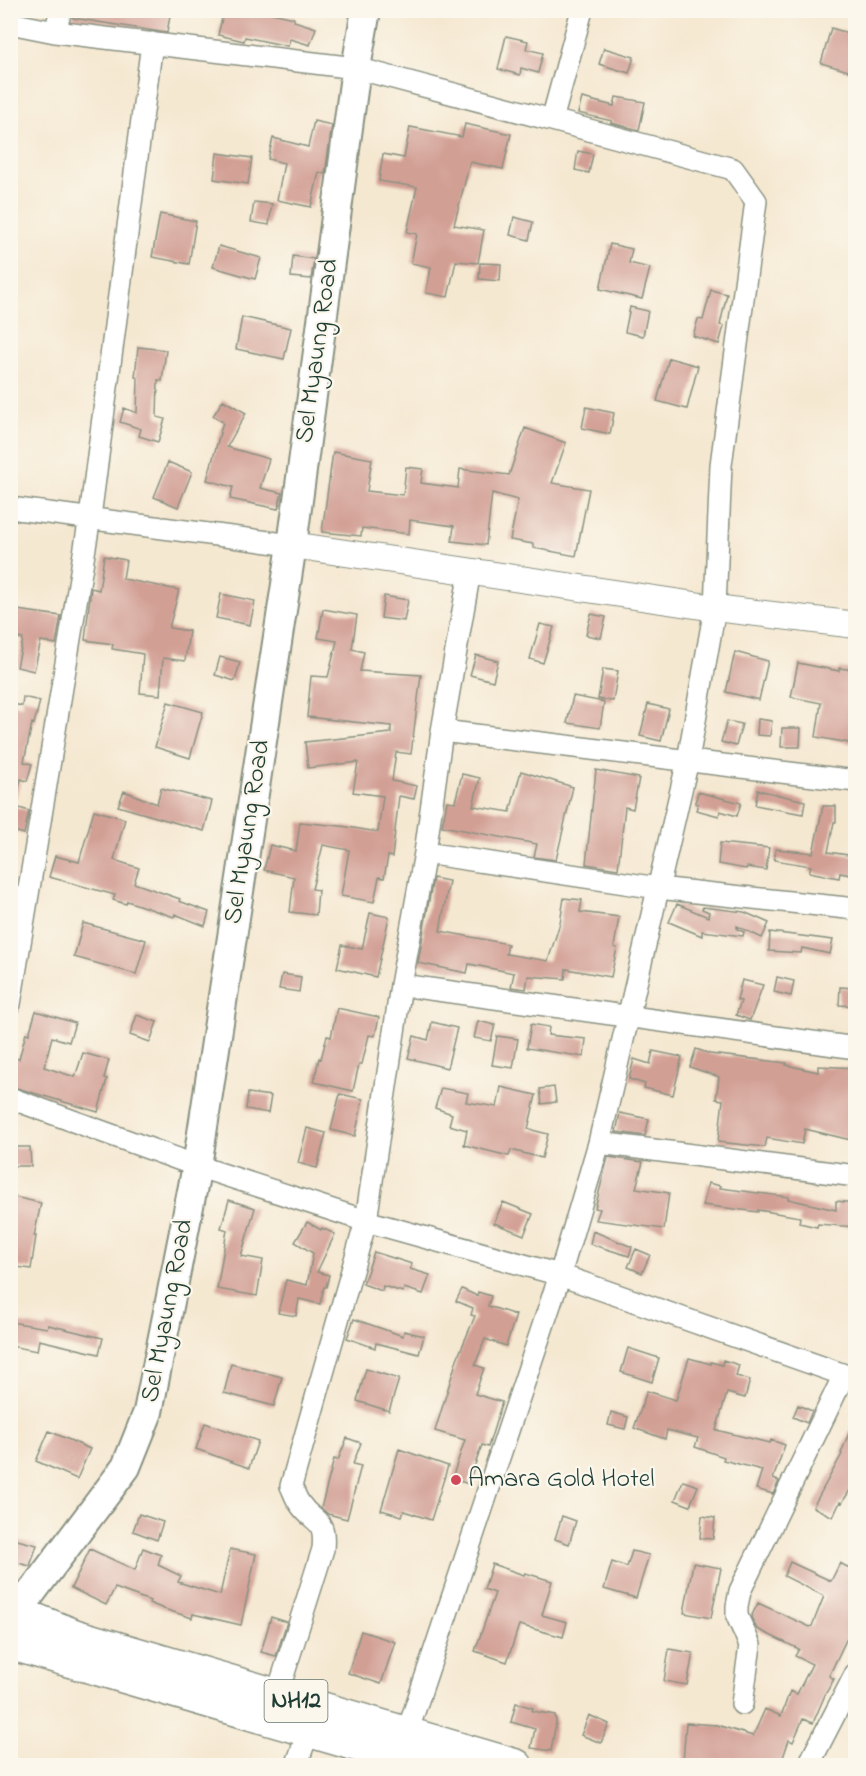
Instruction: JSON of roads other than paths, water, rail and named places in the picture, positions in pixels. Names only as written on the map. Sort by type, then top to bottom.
[{"type":"highway","name":"NH12","points":[[12,1623],[75,1636],[277,1695],[313,1719],[431,1766]]},
{"type":"highway","name":"NH12","points":[[12,1623],[267,1716],[313,1719],[407,1732],[516,1766]]},
{"type":"main road","name":"Sel Myaung Road","points":[[12,1623],[126,1467],[148,1412],[197,1166],[292,545],[366,10]]},
{"type":"street","points":[[55,32],[61,10]]},
{"type":"street","points":[[552,120],[582,10]]},
{"type":"street","points":[[10,23],[55,32],[357,68],[733,169],[756,201],[721,465],[715,608],[688,760],[599,1143],[560,1275],[407,1732]]},
{"type":"street","points":[[10,1004],[90,517],[152,44]]},
{"type":"street","points":[[10,508],[292,545],[715,608],[855,625]]},
{"type":"street","points":[[277,1695],[322,1549],[324,1534],[319,1522],[300,1505],[291,1486],[366,1221],[401,985],[425,853],[442,731],[470,571]]},
{"type":"street","points":[[442,731],[855,781]]},
{"type":"street","points":[[425,853],[658,888],[855,909]]},
{"type":"street","points":[[401,985],[855,1048]]},
{"type":"street","points":[[10,1098],[197,1166],[366,1221],[560,1275],[850,1377],[740,1591],[737,1616],[750,1645],[742,1704]]},
{"type":"street","points":[[599,1143],[855,1176]]},
{"type":"street","points":[[808,1766],[855,1673]]},
{"type":"street","points":[[296,1766],[313,1719]]},
{"type":"place","name":"Amara Gold Hotel","points":[[456,1480]]}]
